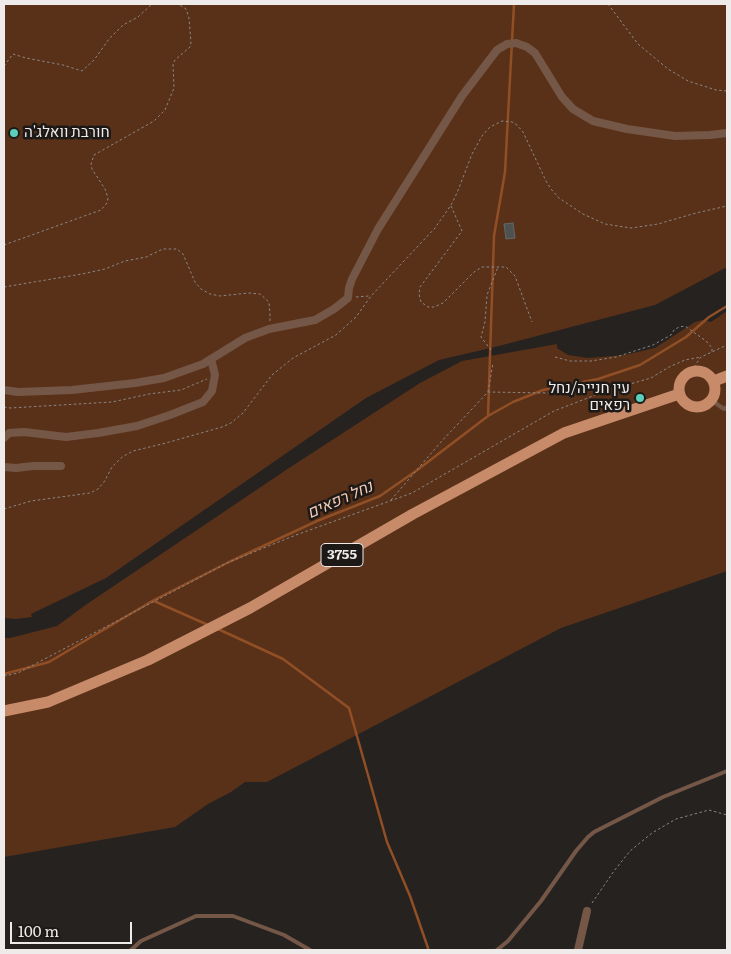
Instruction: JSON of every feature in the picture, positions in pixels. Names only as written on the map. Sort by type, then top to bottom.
[{"type":"main road","points":[[697,370],[707,373],[714,381],[715,392],[712,400],[705,406],[694,408],[684,403],[679,394],[678,388],[682,378],[691,371],[697,370]]},
{"type":"main road","points":[[714,381],[727,376]]},
{"type":"main road","name":"3755","points":[[4,711],[48,702],[148,660],[250,608],[413,514],[564,433],[679,394]]},
{"type":"street","points":[[4,390],[18,392],[72,390],[164,378],[203,364],[244,338],[269,329],[315,320],[334,309],[348,298],[352,279],[378,229],[462,96],[497,50],[507,44],[516,43],[535,53],[562,97],[573,109],[593,121],[627,129],[675,136],[727,133]]},
{"type":"street","points":[[4,438],[9,433],[24,432],[66,436],[138,426],[203,402],[212,391],[215,375],[211,359]]},
{"type":"street","points":[[4,467],[61,466]]},
{"type":"street","points":[[578,950],[587,911]]},
{"type":"lane","points":[[712,400],[724,409],[727,407]]},
{"type":"lane","points":[[497,950],[508,941],[541,901],[576,851],[594,832],[664,797],[727,771]]},
{"type":"lane","points":[[131,950],[141,941],[196,916],[233,916],[284,935],[310,950]]},
{"type":"path","points":[[4,66],[13,54],[62,64],[82,71],[94,60],[109,39],[123,25],[138,17],[152,4]]},
{"type":"path","points":[[4,245],[101,210],[108,203],[105,189],[92,169],[91,164],[94,155],[154,121],[164,110],[174,88],[173,64],[190,47],[189,18],[186,9],[178,4],[168,4]]},
{"type":"path","points":[[608,4],[638,44],[668,69],[688,81],[727,92]]},
{"type":"path","points":[[4,508],[31,501],[90,493],[98,489],[112,467],[122,457],[133,451],[231,423],[243,412],[272,375],[293,358],[336,336],[356,317],[371,296],[435,228],[451,205],[472,154],[482,136],[490,127],[502,121],[512,122],[523,132],[546,181],[559,198],[583,214],[605,224],[631,228],[658,224],[727,206]]},
{"type":"path","points":[[451,205],[462,231],[420,287],[421,302],[428,307],[443,304],[474,272],[482,267],[506,267],[515,276],[532,322]]},
{"type":"path","points":[[4,287],[105,269],[125,260],[146,257],[164,249],[177,249],[187,260],[195,282],[201,289],[210,294],[220,296],[260,294],[269,302],[269,329]]},
{"type":"path","points":[[491,350],[481,337],[485,322],[487,295],[499,267]]},
{"type":"path","points":[[348,298],[371,296]]},
{"type":"path","points":[[555,357],[570,361],[616,357],[653,345],[671,335],[679,327],[685,326],[706,341],[712,348],[712,353]]},
{"type":"path","points":[[4,676],[18,673],[229,562],[296,535],[412,493],[554,411],[606,391],[651,378],[684,360],[701,357],[727,345]]},
{"type":"path","points":[[691,371],[701,357]]},
{"type":"path","points":[[390,501],[440,443],[488,392],[492,363]]},
{"type":"path","points":[[4,407],[112,402],[149,394],[181,390],[215,375]]},
{"type":"path","points":[[488,392],[549,393],[586,386],[606,391]]},
{"type":"path","points":[[587,911],[619,864],[630,851],[652,833],[676,819],[709,810],[727,815]]},
{"type":"shaded area","points":[[4,4],[727,4],[727,267],[655,305],[439,360],[366,398],[106,578],[31,614],[32,617],[4,618]]},
{"type":"shaded area","points":[[727,311],[727,571],[561,628],[267,782],[245,782],[208,804],[175,827],[4,857],[4,638],[57,626],[289,468],[420,383],[462,361],[557,344],[557,348],[568,355],[588,358],[624,355],[655,348],[695,322],[703,320],[711,322]]},
{"type":"building","points":[[513,223],[515,238],[506,239],[504,224]]},
{"type":"waterway","points":[[488,416],[494,236],[505,172],[514,4]]},
{"type":"waterway","name":"נחל רפאים","points":[[4,674],[49,662],[154,600],[229,562],[317,521],[380,496],[488,416],[513,402],[543,390],[598,379],[640,365],[686,337],[709,317],[727,306]]},
{"type":"waterway","points":[[154,601],[208,625]]},
{"type":"waterway","points":[[218,629],[283,659],[349,708],[387,842],[410,896],[428,948]]},
{"type":"place","name":"חורבת וואלג'ה","points":[[14,133]]},
{"type":"place","name":"עין חנייה/נחל רפאים","points":[[640,398]]}]
